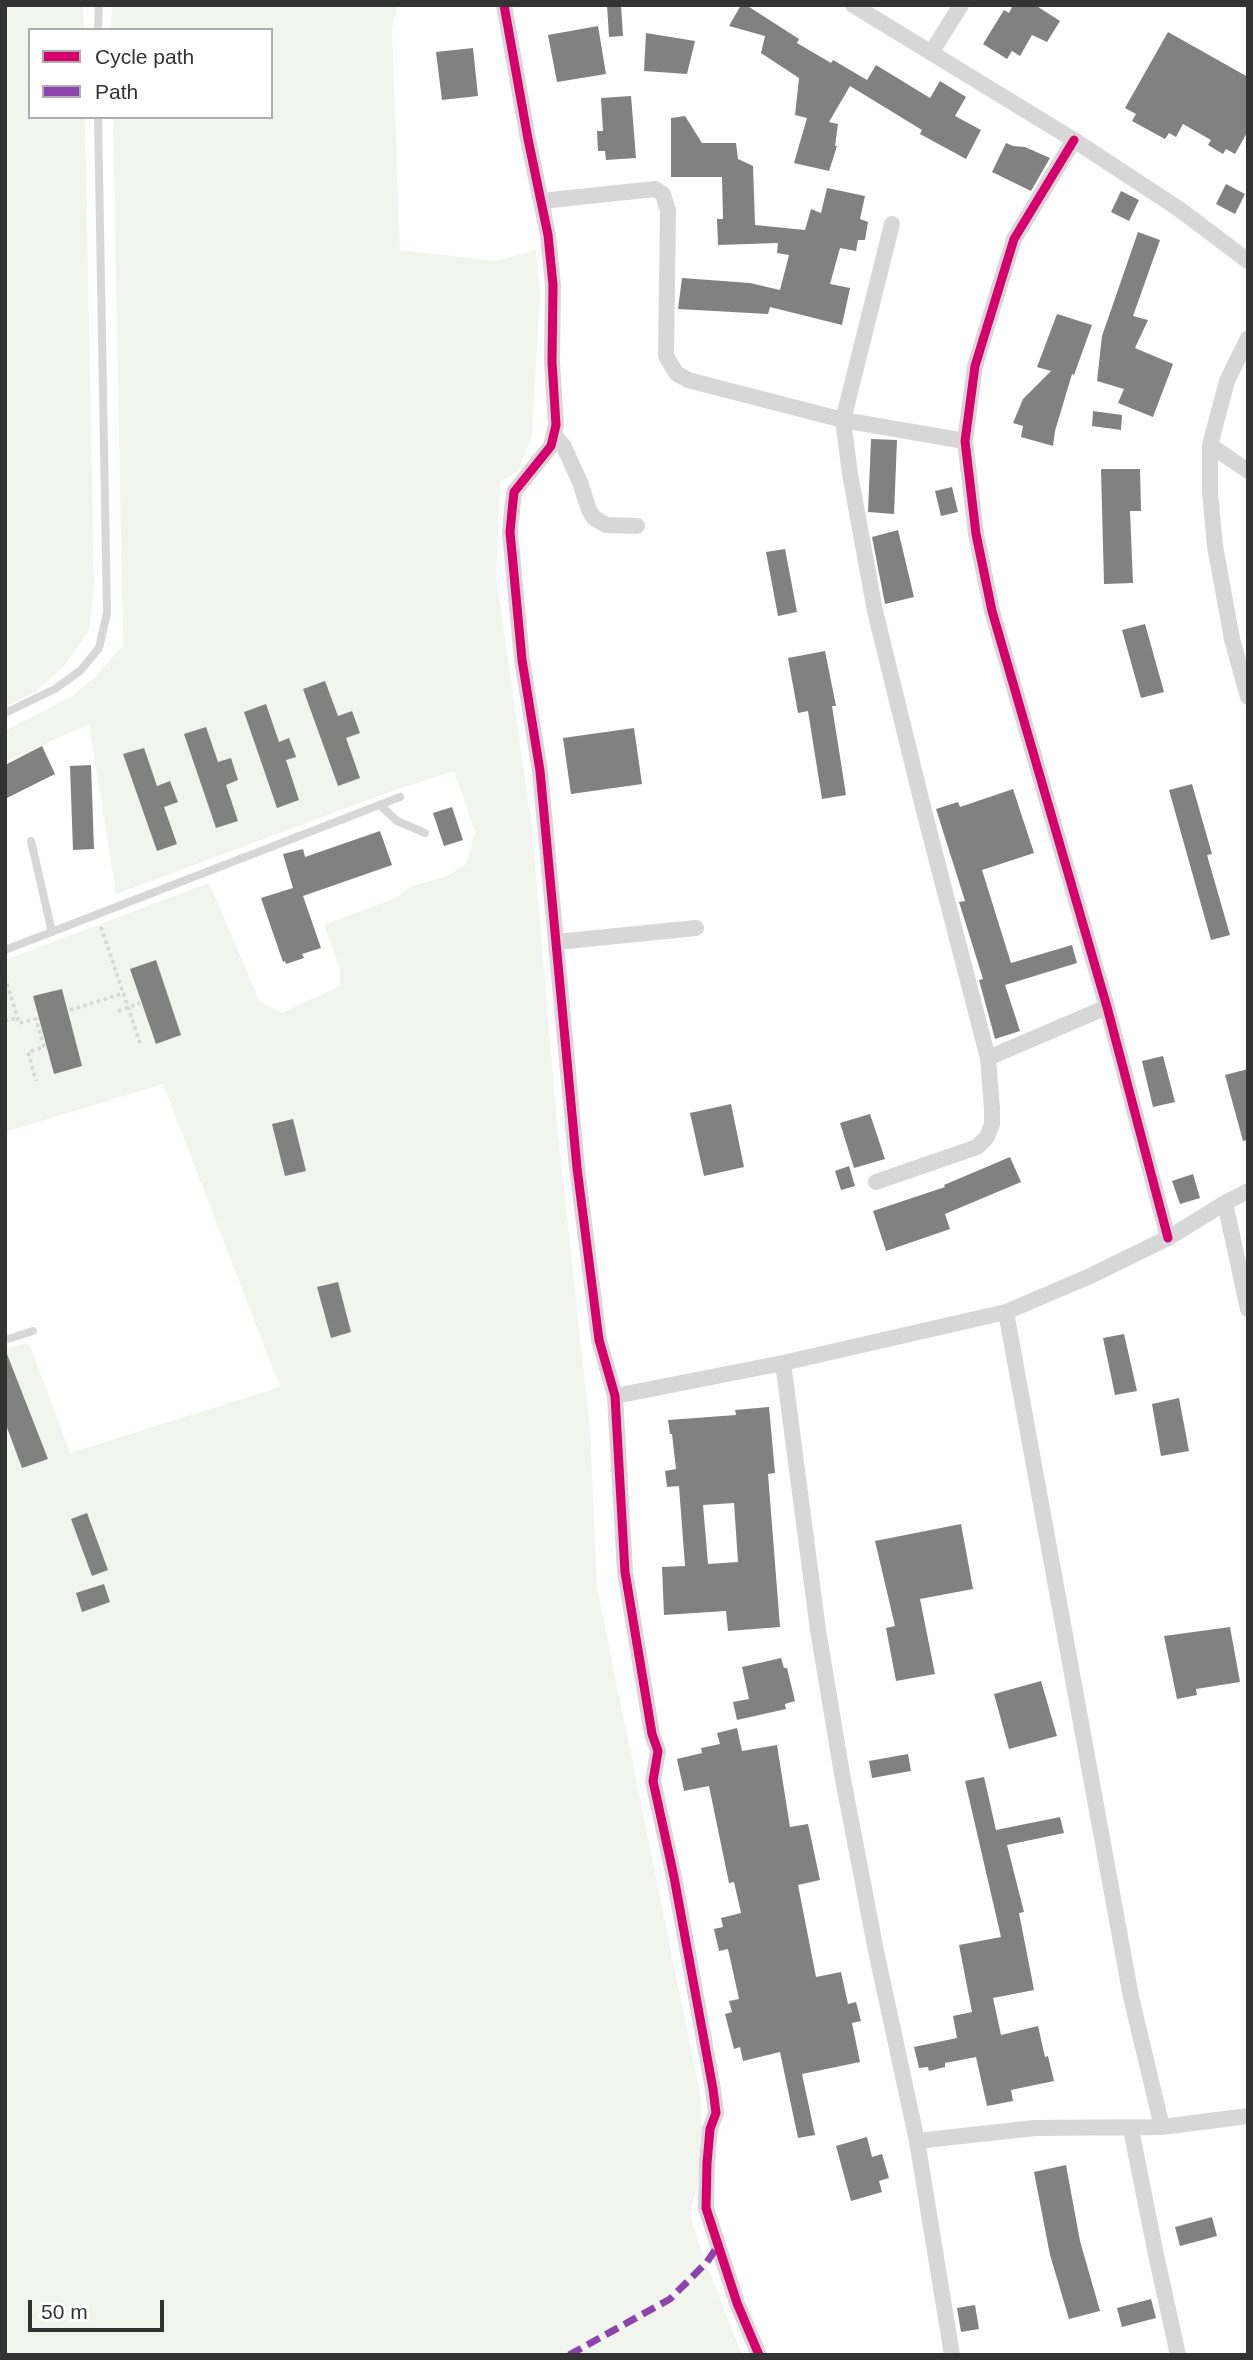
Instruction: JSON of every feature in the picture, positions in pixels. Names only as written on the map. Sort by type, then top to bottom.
[{"type":"street","points":[[504,5],[548,235],[553,285],[552,362],[556,425],[551,446],[514,492],[510,532],[522,660],[540,771],[578,1168],[599,1340],[615,1396],[625,1572],[652,1734],[658,1751],[653,1781],[676,1890],[716,2113],[710,2129],[706,2163],[706,2208],[721,2258],[760,2355]]},
{"type":"street","points":[[853,5],[1074,140],[1179,209],[1248,261]]},
{"type":"street","points":[[931,53],[961,5]]},
{"type":"street","points":[[1074,140],[1014,239],[975,366],[965,441],[976,534],[992,611],[1107,1007],[1168,1238]]},
{"type":"street","points":[[541,201],[655,189],[663,194],[668,211],[666,356],[676,373],[688,380],[843,420],[965,441]]},
{"type":"street","points":[[876,1182],[977,1147],[987,1137],[992,1124],[988,1058],[875,611],[843,420],[892,223]]},
{"type":"street","points":[[1248,338],[1227,381],[1210,445],[1209,492],[1215,546],[1232,639],[1248,697]]},
{"type":"street","points":[[554,434],[564,447],[594,518],[606,525],[637,526]]},
{"type":"street","points":[[1210,445],[1248,471]]},
{"type":"street","points":[[557,942],[696,928]]},
{"type":"street","points":[[988,1058],[1107,1007]]},
{"type":"street","points":[[615,1396],[783,1363],[1006,1312],[1088,1277],[1168,1238],[1248,1191]]},
{"type":"street","points":[[1225,1203],[1248,1309]]},
{"type":"street","points":[[1006,1312],[1130,1997],[1162,2127]]},
{"type":"street","points":[[783,1363],[818,1630],[842,1774],[876,1951],[917,2141],[952,2355]]},
{"type":"street","points":[[917,2141],[1035,2128],[1162,2127],[1248,2116]]},
{"type":"street","points":[[1131,2129],[1154,2250],[1178,2355]]},
{"type":"lane","points":[[98,28],[99,5]]},
{"type":"lane","points":[[5,713],[55,689],[81,670],[99,648],[107,613],[98,119]]},
{"type":"lane","points":[[5,950],[401,797]]},
{"type":"lane","points":[[380,805],[397,821],[425,833]]},
{"type":"lane","points":[[31,841],[52,932]]},
{"type":"lane","points":[[5,1340],[33,1331]]},
{"type":"path","points":[[97,915],[141,1046]]},
{"type":"path","points":[[5,977],[19,1023],[36,1018],[44,1047],[27,1052],[36,1081]]},
{"type":"path","points":[[70,1010],[124,993]]},
{"type":"path","points":[[118,1011],[140,1003]]},
{"type":"path","points":[[5,1021],[17,1017]]},
{"type":"shaded area","points":[[5,5],[83,5],[84,28],[28,28],[28,119],[85,119],[94,585],[89,630],[65,665],[35,692],[5,707]]},
{"type":"shaded area","points":[[112,5],[397,5],[392,30],[400,250],[496,261],[536,250],[540,294],[532,436],[518,471],[500,482],[496,576],[532,828],[557,1124],[590,1429],[597,1587],[701,2099],[702,2146],[698,2182],[690,2213],[698,2242],[742,2355],[5,2355],[5,1349],[27,1343],[31,1348],[70,1453],[280,1387],[163,1084],[5,1132],[5,960],[209,883],[260,1002],[282,1013],[340,986],[340,968],[324,925],[396,898],[412,886],[447,876],[466,864],[475,832],[454,771],[395,790],[116,894],[89,724],[5,762],[5,731],[72,696],[98,674],[123,645],[113,119],[273,119],[273,28],[111,28]]},
{"type":"building","points":[[607,5],[621,5],[623,36],[609,37]]},
{"type":"building","points":[[741,5],[746,5],[799,39],[797,43],[867,80],[876,65],[930,98],[940,81],[966,97],[955,116],[981,130],[966,159],[920,134],[922,130],[850,86],[829,122],[838,124],[837,146],[829,171],[794,163],[807,118],[795,115],[799,78],[761,53],[765,36],[729,26]]},
{"type":"building","points":[[1013,5],[1035,5],[1060,21],[1047,42],[1032,35],[1020,56],[1012,51],[1007,59],[983,44],[1004,10],[1009,13]]},
{"type":"building","points":[[598,26],[606,74],[557,82],[548,35]]},
{"type":"building","points":[[1168,32],[1248,77],[1248,131],[1235,154],[1226,149],[1223,154],[1208,145],[1211,140],[1183,124],[1176,137],[1169,133],[1165,139],[1132,121],[1136,114],[1125,108]]},
{"type":"building","points":[[646,33],[695,41],[687,74],[644,71]]},
{"type":"building","points":[[473,48],[478,96],[442,100],[436,52]]},
{"type":"building","points":[[631,96],[636,158],[606,160],[605,151],[598,151],[597,131],[603,131],[601,98]]},
{"type":"building","points":[[685,116],[702,143],[736,143],[738,159],[753,166],[755,225],[805,230],[811,209],[821,213],[827,188],[865,196],[860,219],[868,222],[865,240],[858,240],[856,251],[840,248],[830,284],[850,288],[842,325],[770,307],[768,314],[678,309],[682,278],[750,283],[780,290],[789,255],[777,253],[778,243],[718,245],[717,219],[723,219],[722,177],[671,177],[671,118]]},
{"type":"building","points":[[1006,143],[1025,147],[1050,158],[1031,191],[992,172]]},
{"type":"building","points":[[1226,184],[1245,194],[1235,214],[1216,204]]},
{"type":"building","points":[[1121,191],[1139,200],[1129,221],[1111,212]]},
{"type":"building","points":[[1138,232],[1160,240],[1133,316],[1148,320],[1135,348],[1173,364],[1153,417],[1118,403],[1124,389],[1097,381],[1102,336]]},
{"type":"building","points":[[1057,314],[1092,325],[1074,375],[1072,374],[1053,446],[1021,437],[1023,426],[1013,423],[1023,399],[1051,371],[1037,367]]},
{"type":"building","points":[[1093,411],[1122,415],[1121,430],[1092,426]]},
{"type":"building","points":[[871,439],[897,440],[894,514],[868,512]]},
{"type":"building","points":[[1101,469],[1140,469],[1141,511],[1130,511],[1133,583],[1104,584]]},
{"type":"building","points":[[952,487],[958,512],[941,516],[935,491]]},
{"type":"building","points":[[898,530],[914,597],[885,604],[872,537]]},
{"type":"building","points":[[785,549],[797,612],[778,616],[766,552]]},
{"type":"building","points":[[1145,624],[1164,692],[1141,698],[1122,630]]},
{"type":"building","points":[[825,651],[836,706],[832,706],[846,795],[822,799],[808,711],[798,713],[788,658]]},
{"type":"building","points":[[325,681],[338,716],[352,711],[360,733],[346,738],[360,778],[338,786],[303,689]]},
{"type":"building","points":[[266,704],[279,742],[289,738],[296,757],[286,760],[299,800],[277,808],[244,712]]},
{"type":"building","points":[[206,727],[218,762],[231,758],[238,780],[226,785],[238,821],[216,828],[184,734]]},
{"type":"building","points":[[634,728],[642,784],[571,794],[563,738]]},
{"type":"building","points":[[42,746],[55,774],[5,799],[5,765]]},
{"type":"building","points":[[144,748],[157,786],[170,781],[178,802],[164,807],[177,844],[157,851],[123,754]]},
{"type":"building","points":[[91,765],[94,849],[73,850],[70,766]]},
{"type":"building","points":[[1192,784],[1212,854],[1207,855],[1230,935],[1211,940],[1169,790]]},
{"type":"building","points":[[1013,789],[1034,853],[982,870],[1011,963],[1072,945],[1077,963],[1005,985],[1020,1031],[995,1039],[979,980],[983,979],[959,902],[965,901],[936,809],[958,802],[960,807]]},
{"type":"building","points":[[452,807],[463,840],[444,846],[433,813]]},
{"type":"building","points":[[380,831],[392,865],[303,896],[321,948],[302,954],[304,958],[286,964],[283,962],[261,898],[293,888],[283,854],[303,849],[305,857]]},
{"type":"building","points":[[156,960],[181,1035],[156,1044],[130,969]]},
{"type":"building","points":[[62,989],[82,1066],[54,1074],[33,996]]},
{"type":"building","points":[[1163,1056],[1175,1102],[1153,1107],[1142,1061]]},
{"type":"building","points":[[1248,1069],[1248,1140],[1243,1141],[1225,1075]]},
{"type":"building","points":[[731,1104],[744,1167],[704,1176],[690,1113]]},
{"type":"building","points":[[870,1114],[885,1159],[854,1168],[840,1123]]},
{"type":"building","points":[[293,1119],[306,1171],[285,1176],[272,1124]]},
{"type":"building","points":[[1010,1157],[1021,1182],[945,1214],[950,1229],[886,1251],[873,1211],[945,1187],[944,1185]]},
{"type":"building","points":[[849,1166],[855,1186],[841,1190],[835,1171]]},
{"type":"building","points":[[1193,1174],[1200,1198],[1180,1204],[1172,1181]]},
{"type":"building","points":[[338,1282],[351,1332],[331,1338],[317,1287]]},
{"type":"building","points":[[1124,1334],[1137,1391],[1115,1395],[1103,1338]]},
{"type":"building","points":[[5,1349],[48,1459],[22,1468],[5,1422]]},
{"type":"building","points":[[1179,1398],[1189,1451],[1161,1456],[1152,1404]]},
{"type":"building","points":[[769,1407],[775,1473],[768,1474],[780,1627],[728,1631],[726,1611],[664,1615],[662,1567],[685,1566],[679,1486],[667,1487],[665,1471],[676,1469],[668,1420],[736,1415],[735,1410]],"holes":[[[734,1503],[738,1562],[708,1564],[703,1505]]]},
{"type":"building","points":[[87,1513],[108,1570],[92,1576],[71,1519]]},
{"type":"building","points":[[961,1524],[973,1589],[920,1599],[935,1674],[896,1681],[886,1628],[895,1626],[875,1541]]},
{"type":"building","points":[[104,1584],[110,1602],[82,1612],[76,1593]]},
{"type":"building","points":[[1230,1627],[1240,1682],[1196,1689],[1197,1695],[1177,1699],[1164,1636]]},
{"type":"building","points":[[781,1658],[784,1668],[787,1668],[795,1701],[785,1704],[786,1709],[737,1720],[733,1702],[749,1699],[742,1667]]},
{"type":"building","points":[[1041,1681],[1057,1736],[1009,1749],[994,1694]]},
{"type":"building","points":[[737,1728],[742,1751],[777,1745],[790,1827],[808,1824],[820,1880],[798,1885],[816,1977],[841,1972],[848,2004],[856,2002],[861,2021],[852,2023],[860,2062],[802,2074],[815,2135],[798,2138],[780,2052],[743,2061],[740,2047],[734,2049],[725,2014],[732,2012],[729,2001],[739,1999],[728,1949],[719,1951],[714,1929],[723,1927],[721,1918],[741,1913],[734,1882],[729,1883],[709,1786],[684,1791],[677,1759],[702,1753],[701,1748],[720,1744],[717,1733]]},
{"type":"building","points":[[908,1754],[911,1771],[872,1778],[869,1761]]},
{"type":"building","points":[[984,1777],[996,1830],[1060,1817],[1064,1833],[1007,1845],[1024,1912],[1019,1913],[1034,1990],[993,1998],[1001,2035],[1038,2026],[1054,2081],[1011,2090],[1013,2101],[987,2106],[976,2057],[945,2063],[945,2067],[929,2071],[928,2067],[919,2068],[914,2047],[957,2038],[953,2016],[972,2012],[959,1945],[1001,1937],[965,1781]]},
{"type":"building","points":[[867,2137],[872,2157],[882,2154],[889,2178],[879,2181],[882,2192],[851,2201],[836,2146]]},
{"type":"building","points":[[1066,2165],[1080,2241],[1100,2311],[1069,2319],[1050,2255],[1034,2172]]},
{"type":"building","points":[[1212,2217],[1217,2236],[1180,2246],[1175,2227]]},
{"type":"building","points":[[1151,2299],[1156,2318],[1122,2327],[1117,2308]]},
{"type":"building","points":[[975,2305],[979,2329],[961,2332],[957,2308]]},
{"type":"marked path","points":[[569,2355],[670,2299],[707,2262],[717,2247]]},
{"type":"cycle path","points":[[504,5],[548,235],[553,285],[552,362],[556,425],[551,446],[514,492],[510,532],[522,660],[540,771],[577,1168],[599,1340],[615,1396],[625,1572],[652,1734],[658,1751],[653,1781],[674,1877],[716,2113],[710,2129],[706,2208],[737,2303],[759,2355]]},
{"type":"cycle path","points":[[1074,140],[1014,239],[975,366],[965,441],[976,534],[992,611],[1107,1007],[1168,1238]]}]
